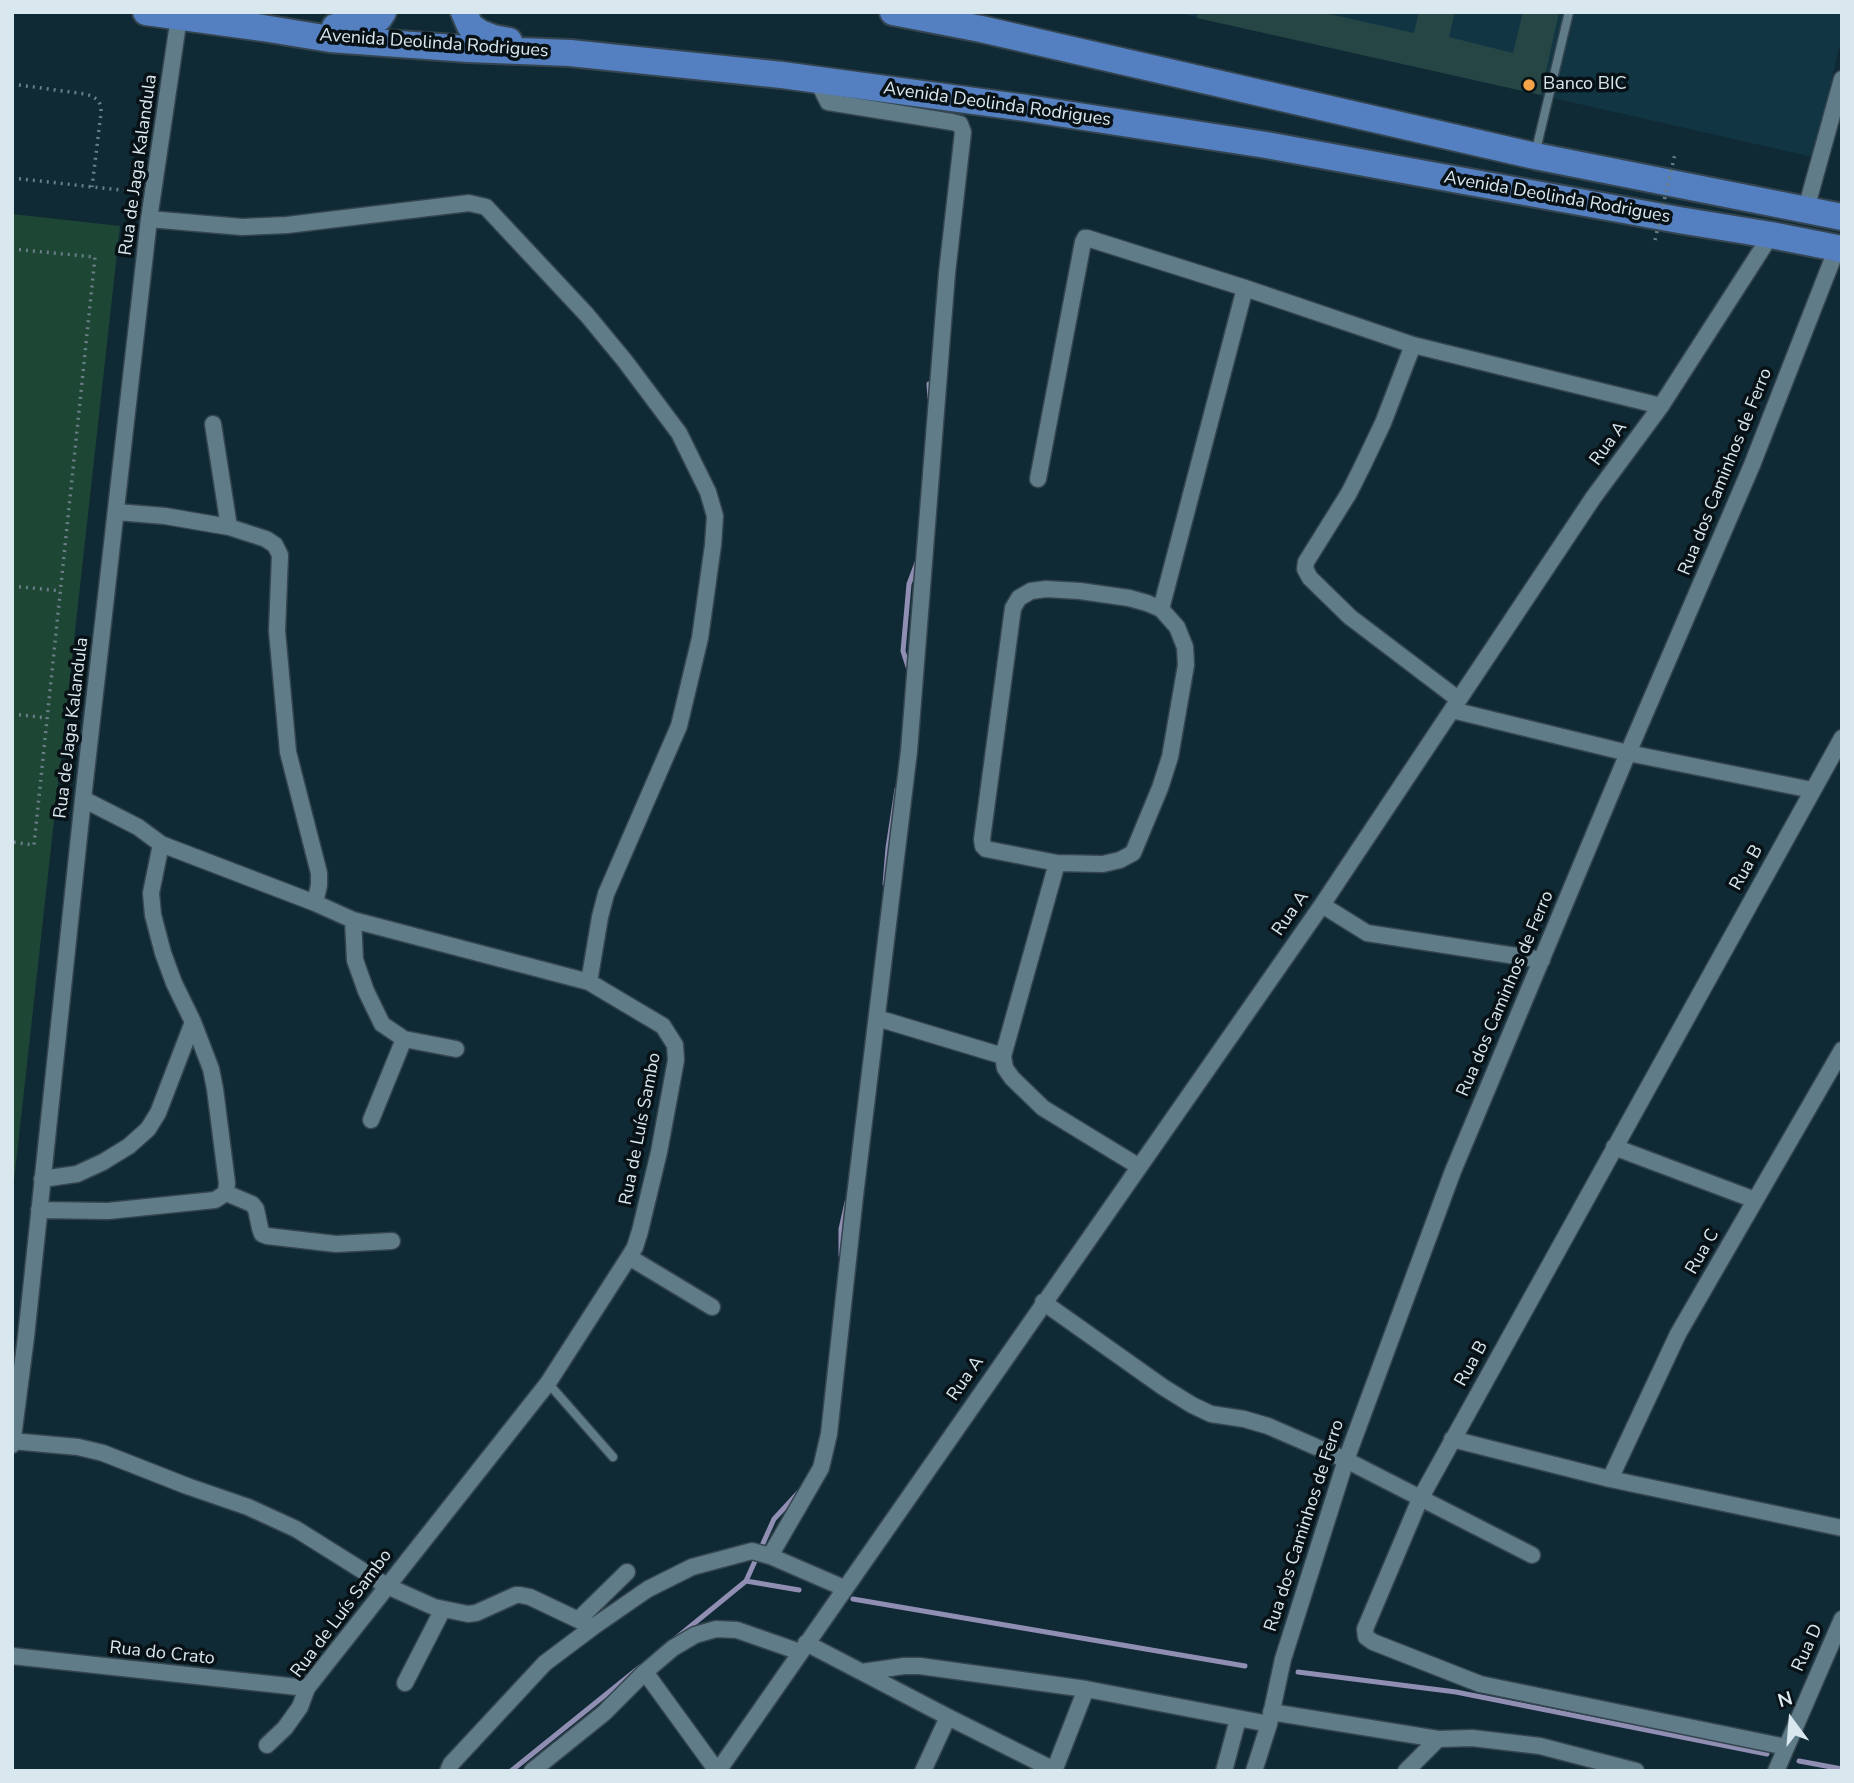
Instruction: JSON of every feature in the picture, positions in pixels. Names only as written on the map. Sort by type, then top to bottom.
[{"type":"highway","name":"Avenida Deolinda Rodrigues","points":[[146,12],[330,39],[468,49],[570,52],[782,75],[1026,108],[1266,145],[1839,248]]},
{"type":"highway","points":[[263,28],[368,25],[383,12]]},
{"type":"highway","points":[[464,12],[470,26],[493,38],[570,52]]},
{"type":"highway","name":"Avenida Deolinda Rodrigues","points":[[893,12],[994,32],[1535,156],[1842,216]]},
{"type":"street","name":"Rua de Jaga Kalandula","points":[[12,1442],[19,1336],[39,1210],[149,219],[179,17]]},
{"type":"street","points":[[1806,209],[1842,79]]},
{"type":"street","points":[[770,1556],[821,1468],[829,1434],[909,751],[947,273],[963,132],[960,124],[952,122],[828,102],[817,80]]},
{"type":"street","points":[[149,219],[253,227],[469,203],[486,207],[586,315],[625,361],[678,433],[708,492],[715,516],[700,638],[679,726],[606,894],[589,982]]},
{"type":"street","name":"Rua A","points":[[807,1642],[1322,905],[1593,498],[1661,406],[1771,235]]},
{"type":"street","points":[[1038,479],[1085,239],[1089,238],[1413,345],[1661,406]]},
{"type":"street","name":"Rua dos Caminhos de Ferro","points":[[1254,1771],[1270,1718],[1283,1659],[1346,1460],[1453,1171],[1752,465],[1839,248]]},
{"type":"street","points":[[1161,609],[1245,288]]},
{"type":"street","points":[[1413,345],[1368,455],[1349,493],[1306,562],[1305,569],[1310,578],[1350,617],[1455,705],[1628,753],[1812,790]]},
{"type":"street","points":[[213,424],[229,527]]},
{"type":"street","points":[[117,512],[165,516],[229,527],[267,539],[275,545],[280,555],[277,631],[288,752],[319,873],[315,903]]},
{"type":"street","points":[[1046,589],[1129,598],[1161,609],[1177,627],[1185,647],[1186,665],[1170,757],[1133,853],[1103,864],[1057,863],[986,849],[983,846],[1013,608],[1019,598],[1031,591],[1046,589]]},
{"type":"street","name":"Rua B","points":[[1786,1746],[1480,1684],[1373,1642],[1366,1637],[1365,1629],[1420,1499],[1452,1438],[1842,738]]},
{"type":"street","name":"Rua de Luís Sambo","points":[[83,799],[138,827],[161,844],[353,920],[589,982],[663,1026],[675,1045],[676,1060],[659,1152],[640,1231],[629,1258],[548,1383],[307,1688],[300,1707],[285,1728],[267,1745]]},
{"type":"street","points":[[161,844],[151,893],[153,915],[174,983],[211,1069],[227,1183],[226,1193]]},
{"type":"street","points":[[1057,863],[1003,1056],[1005,1068],[1043,1108],[1138,1166]]},
{"type":"street","points":[[1322,905],[1367,933],[1542,960]]},
{"type":"street","points":[[353,920],[355,960],[382,1024],[404,1039],[456,1049]]},
{"type":"street","points":[[877,1018],[1003,1056]]},
{"type":"street","points":[[42,1179],[77,1174],[103,1162],[129,1146],[148,1129],[158,1113],[193,1022]]},
{"type":"street","points":[[371,1120],[404,1039]]},
{"type":"street","name":"Rua C","points":[[1611,1479],[1678,1334],[1842,1051]]},
{"type":"street","points":[[1614,1147],[1755,1200]]},
{"type":"street","points":[[39,1210],[108,1211],[215,1200],[226,1193]]},
{"type":"street","points":[[226,1193],[252,1204],[257,1209],[262,1234],[267,1236],[336,1244],[392,1241]]},
{"type":"street","points":[[629,1258],[712,1307]]},
{"type":"street","points":[[1043,1302],[1192,1405],[1211,1414],[1268,1426],[1346,1460],[1532,1555]]},
{"type":"street","points":[[1452,1438],[1611,1479],[1842,1528]]},
{"type":"street","points":[[12,1442],[78,1447],[103,1453],[248,1507],[296,1529],[387,1586],[434,1607],[468,1614],[476,1613],[520,1595],[530,1597],[585,1624]]},
{"type":"street","points":[[585,1624],[692,1567],[752,1551],[844,1588]]},
{"type":"street","points":[[448,1771],[533,1674],[585,1624],[627,1572]]},
{"type":"street","points":[[405,1683],[443,1609]]},
{"type":"street","name":"Rua D","points":[[1776,1771],[1842,1619]]},
{"type":"street","points":[[532,1771],[604,1713],[673,1648],[695,1635],[716,1629],[807,1642],[1055,1771],[1086,1689]]},
{"type":"street","points":[[645,1672],[717,1771],[807,1642]]},
{"type":"street","name":"Rua do Crato","points":[[12,1656],[307,1688]]},
{"type":"street","points":[[862,1672],[920,1666],[1086,1689],[1238,1719],[1270,1718],[1438,1739],[1472,1738],[1540,1746],[1636,1771]]},
{"type":"street","points":[[923,1771],[948,1717]]},
{"type":"street","points":[[1224,1771],[1238,1719]]},
{"type":"street","points":[[1406,1771],[1438,1739]]},
{"type":"lane","points":[[1535,156],[1569,12]]},
{"type":"lane","points":[[548,1383],[613,1457]]},
{"type":"path","points":[[12,84],[85,94],[98,100],[101,113],[92,187]]},
{"type":"path","points":[[1655,240],[1675,155]]},
{"type":"path","points":[[12,178],[130,191]]},
{"type":"path","points":[[12,249],[95,257],[34,845],[12,842]]},
{"type":"path","points":[[12,586],[61,591]]},
{"type":"path","points":[[12,714],[47,718]]},
{"type":"shaded area","points":[[1174,12],[1842,12],[1842,36],[1813,157]]},
{"type":"green space","points":[[12,214],[120,226],[12,1199]]},
{"type":"building","points":[[1198,12],[1320,12],[1414,33],[1419,12],[1455,12],[1449,37],[1513,53],[1523,12],[1559,12],[1541,95],[1197,18]]},
{"type":"waterway","points":[[929,384],[930,398]]},
{"type":"waterway","points":[[910,673],[903,651],[909,584],[918,560]]},
{"type":"waterway","points":[[885,884],[897,789]]},
{"type":"waterway","points":[[841,1255],[841,1229],[847,1202]]},
{"type":"waterway","points":[[675,1639],[746,1581],[774,1519],[799,1492]]},
{"type":"waterway","points":[[746,1581],[799,1590]]},
{"type":"waterway","points":[[853,1599],[1245,1666]]},
{"type":"waterway","points":[[511,1771],[640,1667]]},
{"type":"waterway","points":[[1298,1672],[1456,1692],[1767,1754]]},
{"type":"waterway","points":[[1799,1761],[1842,1769]]},
{"type":"place","name":"Banco BIC","points":[[1529,85]]}]
